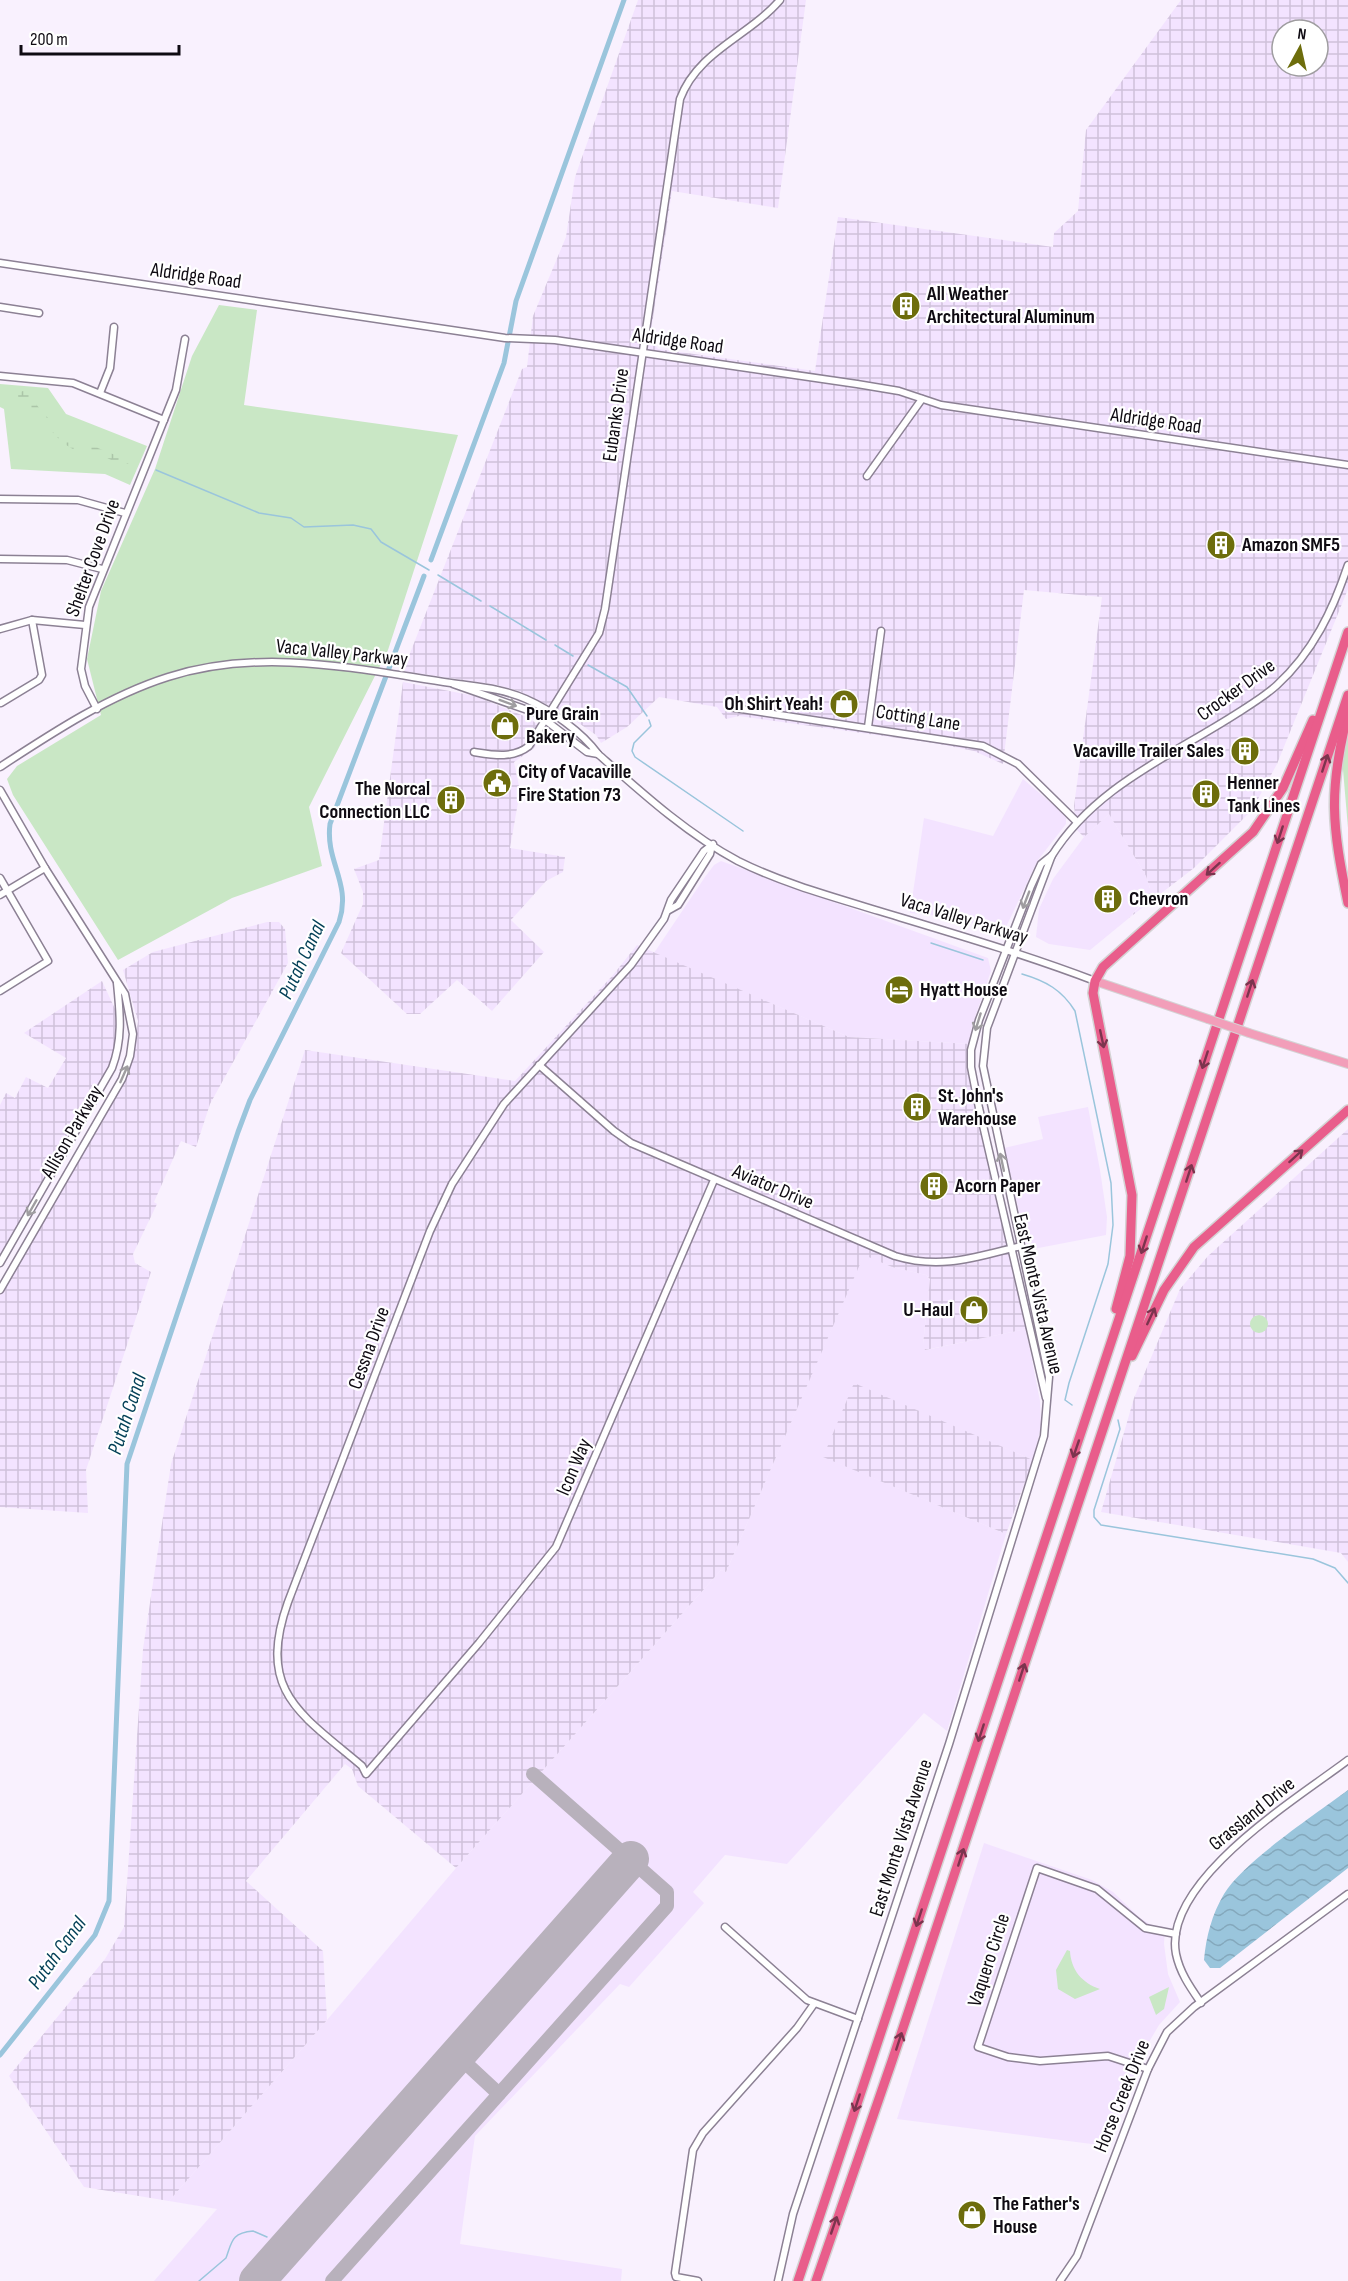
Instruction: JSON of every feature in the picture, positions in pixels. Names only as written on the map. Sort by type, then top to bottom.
[{"type":"highway","points":[[798,2281],[1348,632]]},
{"type":"highway","points":[[816,2281],[896,2050],[1348,695]]},
{"type":"highway","points":[[1094,1393],[1126,1273],[1133,1214],[1129,1174],[1093,993],[1095,981],[1103,967],[1253,832],[1283,788],[1314,717],[1325,700]]},
{"type":"highway","points":[[1348,712],[1336,762],[1333,805],[1335,833],[1348,903]]},
{"type":"highway","points":[[1117,1388],[1164,1290],[1194,1247],[1348,1110]]},
{"type":"main road","name":"Vaca Valley Parkway","points":[[1095,981],[1348,1064]]},
{"type":"street","name":"Eubanks Drive","points":[[474,752],[503,755],[522,752],[535,739],[599,633],[605,609],[676,123],[683,92],[704,62],[780,0]]},
{"type":"street","name":"Aldridge Road","points":[[0,263],[505,338],[555,340],[642,352],[882,388],[941,405],[1348,465]]},
{"type":"street","points":[[0,307],[39,313]]},
{"type":"street","points":[[100,393],[110,368],[114,327]]},
{"type":"street","name":"Shelter Cove Drive","points":[[97,709],[85,686],[81,669],[85,625],[102,568],[164,420],[179,378],[185,339]]},
{"type":"street","points":[[0,376],[60,380],[100,393],[164,420]]},
{"type":"street","points":[[867,476],[922,399]]},
{"type":"street","points":[[0,499],[78,500],[125,513]]},
{"type":"street","points":[[0,559],[67,560],[102,568]]},
{"type":"street","name":"Crocker Drive","points":[[1006,948],[1041,864],[1052,855],[1076,821],[1124,781],[1208,731],[1276,686],[1303,657],[1318,636],[1339,592],[1348,565]]},
{"type":"street","points":[[0,629],[32,620],[85,625]]},
{"type":"street","points":[[1,703],[39,680],[42,675],[32,620]]},
{"type":"street","points":[[868,727],[881,631]]},
{"type":"street","name":"Vaca Valley Parkway","points":[[0,767],[97,709],[168,677],[224,664],[295,661],[453,684],[548,717],[587,752],[598,754],[626,779],[737,860],[763,872],[854,903],[1006,948],[1095,981]]},
{"type":"street","name":"Cotting Lane","points":[[728,706],[972,743],[999,752],[1018,764],[1076,821]]},
{"type":"street","name":"Allison Parkway","points":[[0,790],[45,868],[125,994],[133,1026],[129,1061],[112,1097],[0,1290]]},
{"type":"street","name":"Cessna Drive","points":[[403,1731],[366,1774],[362,1766],[306,1720],[293,1704],[278,1668],[279,1630],[437,1214],[457,1176],[504,1104],[622,976],[669,911],[683,897],[710,854],[713,844]]},
{"type":"street","name":"Crocker Drive","points":[[1015,951],[1052,855]]},
{"type":"street","points":[[0,895],[45,868]]},
{"type":"street","points":[[0,878],[48,961],[0,991]]},
{"type":"street","name":"East Monte Vista Avenue","points":[[1006,948],[973,1041],[971,1067],[1038,1375],[1048,1404]]},
{"type":"street","name":"East Monte Vista Avenue","points":[[778,2281],[793,2214],[964,1696],[1044,1436],[1049,1377],[989,1105],[983,1066],[983,1048],[987,1028],[1015,951]]},
{"type":"street","name":"Allison Parkway","points":[[0,1263],[112,1068],[119,1045],[121,1022],[117,983]]},
{"type":"street","points":[[973,1041],[978,1043],[981,1082],[989,1105]]},
{"type":"street","name":"Aviator Drive","points":[[539,1065],[614,1131],[631,1143],[714,1180],[909,1260],[945,1264],[1021,1246]]},
{"type":"street","name":"Icon Way","points":[[403,1731],[515,1600],[556,1547],[714,1180]]},
{"type":"street","name":"Grassland Drive","points":[[1201,2003],[1183,1978],[1176,1953],[1176,1934],[1185,1907],[1219,1861],[1240,1840],[1348,1760]]},
{"type":"street","name":"Vaquero Circle","points":[[1148,2069],[1124,2060],[1100,2055],[1040,2061],[1008,2057],[978,2047],[1037,1868],[1097,1889],[1145,1928],[1176,1934]]},
{"type":"street","name":"Horse Creek Drive","points":[[1060,2281],[1077,2256],[1084,2231],[1148,2069],[1167,2032],[1201,2003],[1348,1894]]},
{"type":"street","points":[[725,1927],[786,1983],[814,2004],[858,2019]]},
{"type":"street","points":[[698,2281],[676,2277],[675,2273],[693,2150],[703,2133],[797,2028],[814,2004]]},
{"type":"shaded area","points":[[638,0],[806,0],[778,208],[672,191],[650,338],[658,349],[815,371],[838,217],[1053,247],[1054,233],[1078,211],[1086,130],[1181,0],[1348,0],[1348,589],[1277,764],[1252,810],[1194,868],[1129,918],[1148,898],[1150,888],[1146,876],[1109,814],[1084,837],[1077,830],[1074,806],[1102,597],[1024,590],[1003,764],[974,751],[934,743],[739,716],[726,719],[717,707],[659,697],[627,727],[601,743],[596,735],[564,713],[519,691],[497,685],[403,671],[522,369],[527,367],[533,316],[566,237],[575,177]]},
{"type":"shaded area","points":[[403,682],[475,696],[529,718],[547,732],[533,749],[514,762],[520,791],[510,848],[565,857],[563,872],[546,881],[511,920],[544,952],[492,1011],[457,980],[420,1014],[407,1014],[341,953],[363,904],[363,892],[354,869],[379,860]]},
{"type":"shaded area","points":[[1023,779],[1057,808],[1066,818],[1066,824],[1038,860],[1006,927],[999,931],[951,917],[910,913],[924,818],[993,836]]},
{"type":"shaded area","points":[[1109,814],[1146,876],[1151,892],[1129,918],[1090,950],[1049,944],[1036,937],[1039,909],[1053,879],[1084,837]]},
{"type":"shaded area","points":[[721,861],[988,958],[991,971],[971,1029],[970,1044],[849,1037],[654,953],[705,877],[714,865]]},
{"type":"shaded area","points":[[267,922],[279,922],[285,929],[288,963],[210,1104],[196,1147],[181,1141],[154,1202],[157,1204],[133,1254],[135,1263],[151,1272],[86,1470],[88,1513],[0,1507],[0,1296],[124,1083],[131,1065],[138,1021],[123,970],[153,952]]},
{"type":"shaded area","points":[[637,945],[849,1037],[970,1044],[976,1103],[1026,1329],[925,1350],[923,1344],[930,1279],[926,1275],[892,1267],[864,1255],[726,1572],[721,1570],[456,1868],[358,1786],[352,1769],[345,1764],[246,1881],[323,1951],[327,2020],[169,2201],[84,2187],[9,2076],[105,1959],[124,1927],[143,1649],[171,1464],[305,1050],[515,1081],[613,975]]},
{"type":"shaded area","points":[[102,981],[115,1009],[118,1027],[113,1062],[0,1258],[0,1105],[6,1093],[15,1098],[26,1077],[48,1088],[66,1058],[24,1033]]},
{"type":"shaded area","points":[[1088,1107],[1107,1217],[1106,1235],[1028,1250],[1004,1148],[1043,1139],[1038,1117]]},
{"type":"shaded area","points":[[1348,1129],[1348,1562],[1341,1553],[1101,1512],[1134,1398],[1180,1289],[1208,1256]]},
{"type":"shaded area","points":[[864,1254],[892,1267],[926,1275],[930,1280],[923,1343],[926,1350],[1026,1329],[1040,1401],[1041,1427],[1033,1460],[854,1384],[824,1457],[1006,1534],[947,1731],[924,1713],[787,1864],[725,1855],[693,1892],[704,1903],[629,1987],[620,1984],[475,2136],[460,2244],[622,2269],[621,2281],[154,2281],[217,2209],[169,2201],[456,1868],[721,1570],[726,1572]]},
{"type":"shaded area","points":[[854,1383],[1033,1460],[1006,1534],[823,1457]]},
{"type":"shaded area","points":[[984,1843],[1092,1880],[1113,1892],[1140,1918],[1153,1926],[1165,1927],[1164,1944],[1168,1974],[1180,2002],[1159,2025],[1142,2054],[1107,2146],[897,2119]]},
{"type":"green space","points":[[219,305],[257,310],[244,405],[458,435],[388,650],[309,807],[322,866],[232,898],[118,960],[13,795],[7,779],[17,766],[101,715],[87,659],[101,591],[155,469],[192,356]]},
{"type":"green space","points":[[0,384],[48,388],[66,414],[147,446],[130,485],[105,474],[11,469],[4,409],[0,407]]},
{"type":"green space","points":[[23,391],[34,393],[34,402],[61,433],[115,455],[132,457],[133,463],[119,463],[98,453],[74,449],[65,444],[36,414],[19,408],[18,393]]},
{"type":"green space","points":[[1348,722],[1348,828],[1342,758]]},
{"type":"green space","points":[[1259,1315],[1265,1318],[1268,1324],[1265,1330],[1259,1333],[1253,1330],[1250,1324],[1253,1318]]},
{"type":"green space","points":[[1067,1950],[1070,1951],[1075,1970],[1079,1975],[1100,1989],[1075,1999],[1058,1989],[1056,1970]]},
{"type":"green space","points":[[1169,1987],[1164,2009],[1156,2015],[1149,1997]]},
{"type":"water","points":[[1348,1790],[1348,1868],[1220,1968],[1210,1968],[1204,1960],[1210,1926],[1224,1894],[1233,1881],[1263,1853]]},
{"type":"waterway","points":[[431,560],[504,363],[516,301],[624,0]]},
{"type":"waterway","points":[[156,470],[259,513],[291,518],[304,527],[353,525],[371,529],[381,542],[429,570]]},
{"type":"waterway","points":[[438,575],[481,601]]},
{"type":"waterway","name":"Putah Canal","points":[[0,2055],[95,1935],[109,1901],[127,1464],[250,1100],[339,922],[342,908],[341,884],[331,850],[330,824],[424,576]]},
{"type":"waterway","points":[[490,606],[546,640]]},
{"type":"waterway","points":[[555,645],[573,656]]},
{"type":"waterway","points":[[588,665],[627,687],[647,716]]},
{"type":"waterway","points":[[649,720],[651,726],[634,743],[632,751],[635,757],[743,831]]},
{"type":"waterway","points":[[931,943],[983,960]]},
{"type":"waterway","points":[[1022,974],[1053,987],[1065,997],[1075,1011],[1111,1183],[1113,1225],[1108,1264],[1069,1383],[1065,1400],[1072,1405]]},
{"type":"waterway","points":[[1118,1420],[1120,1429],[1094,1510],[1094,1517],[1101,1525],[1313,1559],[1335,1568],[1348,1583]]},
{"type":"waterway","points":[[199,2281],[226,2258],[236,2236],[253,2231],[267,2237]]},
{"type":"taxiway","points":[[332,2281],[667,1906],[667,1892],[533,1774]]},
{"type":"taxiway","points":[[457,2055],[499,2094]]},
{"type":"runway","points":[[257,2281],[631,1859]]},
{"type":"place","name":"All Weather Architectural Aluminum","points":[[906,306]]},
{"type":"place","name":"Amazon SMF5","points":[[1221,545]]},
{"type":"place","name":"Oh Shirt Yeah!","points":[[844,704]]},
{"type":"place","name":"Pure Grain Bakery","points":[[505,726]]},
{"type":"place","name":"Vacaville Trailer Sales","points":[[1245,751]]},
{"type":"place","name":"City of Vacaville Fire Station 73","points":[[497,783]]},
{"type":"place","name":"Henner Tank Lines","points":[[1206,794]]},
{"type":"place","name":"The Norcal Connection LLC","points":[[451,800]]},
{"type":"place","name":"Chevron","points":[[1108,899]]},
{"type":"place","name":"Hyatt House","points":[[899,990]]},
{"type":"place","name":"St. John's Warehouse","points":[[917,1107]]},
{"type":"place","name":"Acorn Paper","points":[[934,1186]]},
{"type":"place","name":"U-Haul","points":[[974,1310]]},
{"type":"place","name":"The Father's House","points":[[972,2215]]}]
